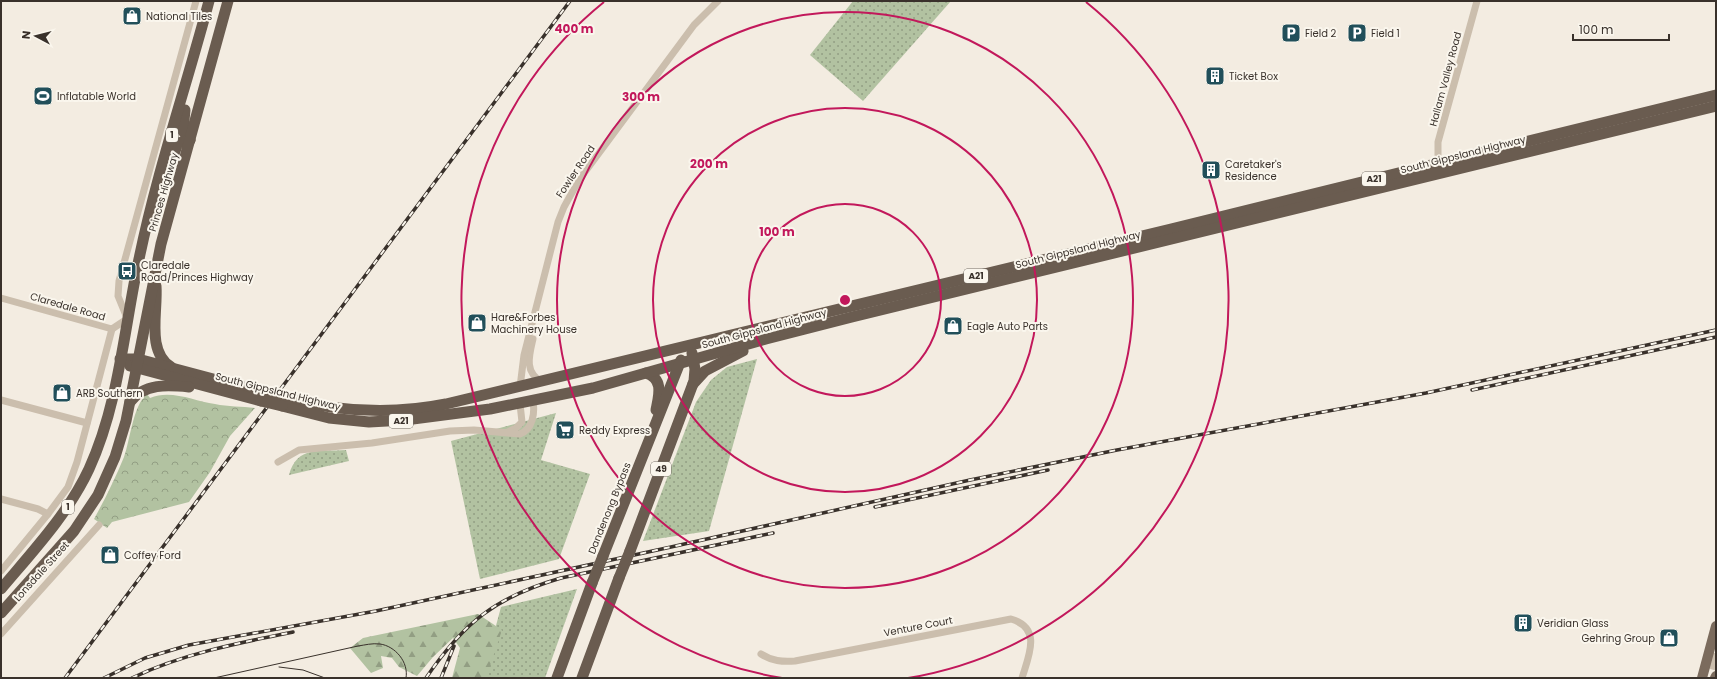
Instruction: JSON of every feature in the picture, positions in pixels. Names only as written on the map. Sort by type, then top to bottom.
[{"type":"highway","name":"Princes Highway","points":[[137,364],[155,267],[228,1]]},
{"type":"highway","name":"Princes Highway","points":[[119,360],[134,278],[163,166],[208,6]]},
{"type":"highway","points":[[208,6],[224,16]]},
{"type":"highway","points":[[190,140],[184,134],[183,122],[199,58],[199,37]]},
{"type":"highway","name":"South Gippsland Highway","points":[[1682,109],[1716,95]]},
{"type":"highway","name":"South Gippsland Highway","points":[[119,360],[229,392],[343,410],[364,412],[403,411],[446,404],[688,347],[850,312],[1682,109],[1716,106]]},
{"type":"highway","points":[[134,278],[148,244],[176,147],[180,142],[190,140]]},
{"type":"highway","points":[[155,267],[157,305],[156,346],[161,359],[172,368]]},
{"type":"highway","name":"South Gippsland Highway","points":[[285,402],[329,418],[384,422],[447,415],[520,404],[642,375],[850,312]]},
{"type":"highway","name":"49","points":[[692,386],[699,376],[705,371],[766,338]]},
{"type":"highway","name":"49","points":[[582,678],[692,386],[695,374],[693,360],[688,347]]},
{"type":"highway","name":"Dandenong Bypass","points":[[557,678],[592,583],[680,363],[688,347]]},
{"type":"highway","name":"Lonsdale Street","points":[[1,589],[60,517],[83,482],[103,432],[119,360]]},
{"type":"highway","name":"South Gippsland Highway","points":[[137,364],[172,368],[263,397]]},
{"type":"highway","name":"Lonsdale Street","points":[[3,606],[74,531],[91,506],[117,452],[130,402],[137,364]]},
{"type":"highway","name":"49","points":[[642,375],[657,379],[659,387],[651,438]]},
{"type":"highway","points":[[130,402],[143,390],[164,385],[229,392]]},
{"type":"highway","points":[[520,387],[533,401]]},
{"type":"highway","points":[[520,387],[520,404]]},
{"type":"main road","points":[[1702,678],[1710,659],[1716,626]]},
{"type":"street","name":"Princes Highway","points":[[127,319],[119,299],[117,288],[196,1]]},
{"type":"street","name":"Fowler Road","points":[[520,387],[523,360],[558,222],[570,194],[591,163],[691,29],[718,1]]},
{"type":"street","name":"Hallam Valley Road","points":[[1442,168],[1438,142],[1477,1]]},
{"type":"street","points":[[194,9],[208,6]]},
{"type":"street","points":[[155,149],[163,166]]},
{"type":"street","name":"Claredale Road","points":[[1,298],[112,329],[127,319]]},
{"type":"street","points":[[533,319],[534,334],[529,367],[533,376],[542,382]]},
{"type":"street","points":[[1,571],[48,514],[65,491],[72,476],[112,329]]},
{"type":"street","points":[[1,400],[87,424]]},
{"type":"street","points":[[278,462],[292,452],[304,449],[372,443],[457,430],[520,434],[528,428],[534,413],[533,401]]},
{"type":"street","points":[[506,433],[516,428],[522,422],[520,404]]},
{"type":"street","points":[[1,499],[38,509],[48,514]]},
{"type":"street","name":"Lonsdale Street","points":[[1,634],[99,525]]},
{"type":"street","points":[[3,606],[18,614]]},
{"type":"street","name":"Venture Court","points":[[761,654],[768,659],[782,662],[795,661],[1011,619],[1021,622],[1028,628],[1031,638],[1030,649],[1022,678]]},
{"type":"street","points":[[1710,659],[1716,666]]},
{"type":"green space","points":[[853,1],[951,1],[863,101],[810,55]]},
{"type":"green space","points":[[757,359],[709,531],[643,541],[696,402],[711,380],[727,367]]},
{"type":"green space","points":[[147,394],[150,398],[174,395],[207,403],[255,408],[230,436],[210,472],[189,502],[112,522],[107,528],[94,519],[121,465],[138,406]]},
{"type":"green space","points":[[556,413],[541,460],[590,474],[559,559],[480,579],[451,441]]},
{"type":"green space","points":[[346,450],[349,461],[289,475],[293,465],[304,454],[319,451]]},
{"type":"green space","points":[[577,589],[545,678],[482,678],[501,607]]},
{"type":"green space","points":[[478,614],[502,630],[486,678],[452,678],[460,648],[453,638],[433,657],[417,676],[399,667],[392,658],[381,656],[383,668],[371,673],[350,648],[363,638]]},
{"type":"tram line","points":[[214,678],[358,646],[374,644],[386,645],[396,651],[405,666],[406,678]]},
{"type":"tram line","points":[[279,667],[303,670],[325,678]]},
{"type":"railway","points":[[65,678],[570,1]]},
{"type":"railway","points":[[104,678],[145,658],[189,645],[376,611],[970,480],[1117,450],[1426,393],[1716,330]]},
{"type":"railway","points":[[1472,390],[1716,337]]},
{"type":"railway","points":[[875,507],[1048,470]]},
{"type":"railway","points":[[426,678],[454,641],[483,614],[500,603],[538,585],[561,578],[773,533]]},
{"type":"railway","points":[[132,678],[190,656],[231,645],[293,632]]},
{"type":"railway","points":[[441,678],[454,646]]},
{"type":"place","name":"National Tiles","points":[[132,16]]},
{"type":"place","name":"Field 2","points":[[1291,33]]},
{"type":"place","name":"Field 1","points":[[1357,33]]},
{"type":"place","name":"Ticket Box","points":[[1215,76]]},
{"type":"place","name":"Inflatable World","points":[[43,96]]},
{"type":"place","name":"Caretaker's Residence","points":[[1211,170]]},
{"type":"place","name":"Claredale Road/Princes Highway","points":[[127,271]]},
{"type":"place","name":"Hare&Forbes Machinery House","points":[[477,323]]},
{"type":"place","name":"Eagle Auto Parts","points":[[953,326]]},
{"type":"place","name":"ARB Southern","points":[[62,393]]},
{"type":"place","name":"Reddy Express","points":[[565,430]]},
{"type":"place","name":"Coffey Ford","points":[[110,555]]},
{"type":"place","name":"Veridian Glass","points":[[1523,623]]},
{"type":"place","name":"Gehring Group","points":[[1669,638]]}]
